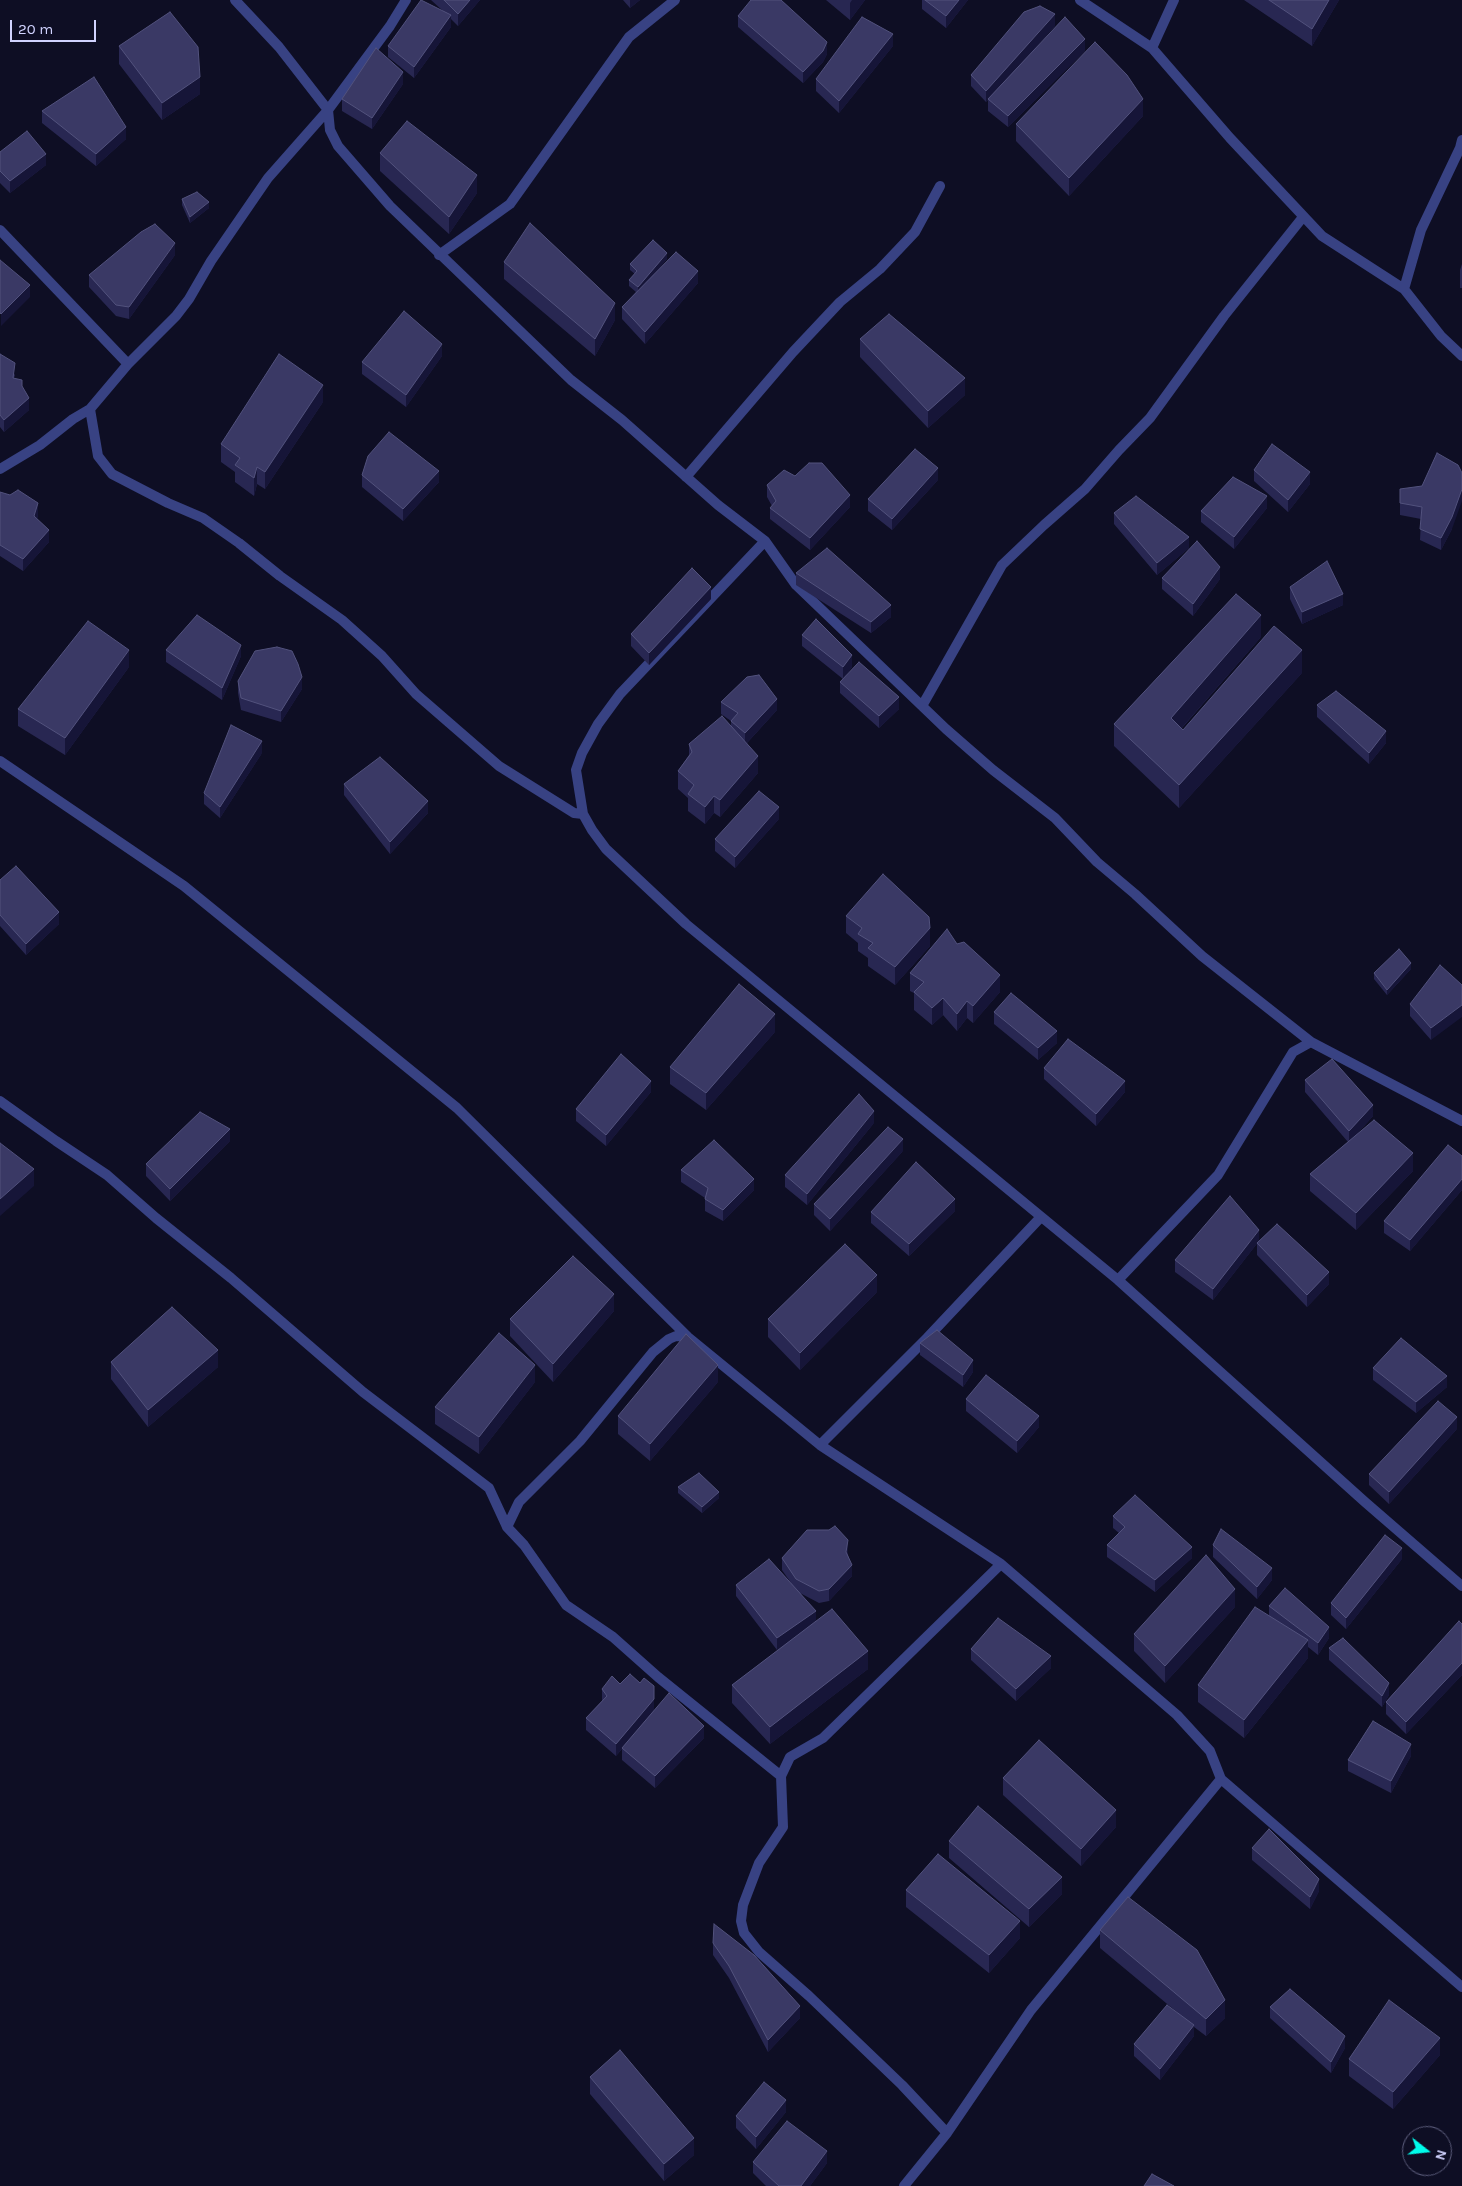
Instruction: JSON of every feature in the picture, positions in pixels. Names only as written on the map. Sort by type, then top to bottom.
[{"type":"street","points":[[235,0],[279,47],[328,110],[330,130],[338,146],[390,206],[571,380],[622,420],[686,477],[765,541],[796,585],[922,706],[993,770],[1056,818],[1097,862],[1135,894],[1202,956],[1311,1042],[1462,1121]]},
{"type":"street","points":[[0,469],[40,445],[90,408],[128,364],[176,316],[268,178],[328,110],[390,26],[406,0]]},
{"type":"street","points":[[439,255],[510,204],[629,37],[675,0]]},
{"type":"street","points":[[1080,0],[1152,48],[1322,236],[1404,288],[1441,336],[1462,356]]},
{"type":"street","points":[[1152,48],[1174,0]]},
{"type":"street","points":[[1404,288],[1421,230],[1462,140]]},
{"type":"street","points":[[686,477],[793,352],[840,302],[880,269],[915,232],[940,186]]},
{"type":"street","points":[[922,706],[1002,565],[1085,489],[1150,418],[1224,316],[1303,217]]},
{"type":"street","points":[[0,230],[128,364]]},
{"type":"street","points":[[90,408],[98,456],[112,474],[168,503],[203,518],[239,543],[280,576],[342,620],[382,656],[416,694],[499,766],[569,810],[583,814]]},
{"type":"street","points":[[765,541],[620,694],[598,724],[582,753],[576,770],[583,814],[606,849],[686,924],[1040,1218],[1118,1280],[1365,1502],[1462,1586]]},
{"type":"street","points":[[0,761],[184,886],[457,1108],[688,1337],[820,1445],[1001,1564],[1177,1715],[1210,1751],[1221,1779],[1462,1987]]},
{"type":"street","points":[[1118,1280],[1218,1174],[1293,1052],[1311,1042]]},
{"type":"street","points":[[0,1101],[56,1142],[107,1174],[156,1218],[231,1278],[363,1392],[489,1488],[507,1527],[524,1545],[566,1606],[613,1637],[658,1677],[781,1776]]},
{"type":"street","points":[[820,1445],[928,1338],[1040,1218]]},
{"type":"street","points":[[507,1527],[520,1502],[580,1441],[653,1352],[669,1339],[676,1336],[688,1337]]},
{"type":"street","points":[[947,2133],[902,2084],[809,1996],[759,1952],[744,1933],[741,1921],[743,1904],[759,1863],[783,1827],[781,1776],[790,1757],[822,1738],[1001,1564]]},
{"type":"street","points":[[904,2186],[947,2133],[1031,2010],[1221,1779]]},
{"type":"building","points":[[421,0],[451,15],[414,67],[388,46]]},
{"type":"building","points":[[444,0],[470,0],[458,14]]},
{"type":"building","points":[[751,0],[781,0],[827,42],[823,51],[803,72],[738,16]]},
{"type":"building","points":[[925,0],[959,0],[946,16]]},
{"type":"building","points":[[1269,0],[1329,0],[1312,29]]},
{"type":"building","points":[[1040,6],[1055,14],[986,91],[971,75],[1024,12]]},
{"type":"building","points":[[170,12],[198,47],[200,77],[162,103],[119,46]]},
{"type":"building","points":[[862,17],[893,34],[839,101],[816,79]]},
{"type":"building","points":[[1065,17],[1085,39],[1008,116],[988,99]]},
{"type":"building","points":[[1095,42],[1127,75],[1143,99],[1069,178],[1016,124]]},
{"type":"building","points":[[376,48],[403,72],[372,118],[342,99]]},
{"type":"building","points":[[94,77],[126,127],[96,154],[42,111]]},
{"type":"building","points":[[407,121],[477,175],[449,217],[380,153]]},
{"type":"building","points":[[27,131],[46,154],[10,181],[0,171],[0,152]]},
{"type":"building","points":[[197,192],[209,202],[190,217],[182,199]]},
{"type":"building","points":[[530,223],[615,303],[595,339],[504,262]]},
{"type":"building","points":[[155,224],[175,243],[129,307],[116,305],[89,275],[141,232]]},
{"type":"building","points":[[653,240],[667,253],[638,287],[629,280],[637,271],[630,264]]},
{"type":"building","points":[[676,252],[698,271],[645,332],[622,307]]},
{"type":"building","points":[[0,260],[30,285],[1,314],[0,313]]},
{"type":"building","points":[[404,311],[442,344],[406,395],[362,362]]},
{"type":"building","points":[[889,314],[965,378],[928,411],[860,339]]},
{"type":"building","points":[[0,354],[15,363],[13,378],[22,380],[22,386],[29,398],[4,420],[0,415]]},
{"type":"building","points":[[279,354],[323,385],[265,472],[257,467],[254,478],[235,465],[240,458],[221,444]]},
{"type":"building","points":[[389,432],[439,471],[403,509],[362,475],[368,456]]},
{"type":"building","points":[[1272,444],[1310,472],[1288,500],[1254,470]]},
{"type":"building","points":[[915,449],[938,468],[892,519],[868,499]]},
{"type":"building","points":[[1437,453],[1458,465],[1462,473],[1462,489],[1452,517],[1441,538],[1420,529],[1422,507],[1400,503],[1400,489],[1422,486]]},
{"type":"building","points":[[809,463],[822,463],[850,495],[810,538],[770,508],[776,501],[767,485],[784,470],[795,476]]},
{"type":"building","points":[[1233,477],[1267,496],[1234,537],[1201,511]]},
{"type":"building","points":[[18,490],[38,503],[34,516],[49,530],[23,559],[0,545],[0,492],[10,495]]},
{"type":"building","points":[[1136,496],[1189,537],[1157,563],[1114,513]]},
{"type":"building","points":[[1197,541],[1220,567],[1193,604],[1162,578]]},
{"type":"building","points":[[827,548],[891,605],[871,622],[796,573]]},
{"type":"building","points":[[1327,561],[1343,594],[1302,612],[1290,587]]},
{"type":"building","points":[[692,568],[711,587],[649,653],[631,634]]},
{"type":"building","points":[[1236,594],[1261,615],[1171,718],[1183,730],[1274,626],[1302,650],[1179,785],[1114,724]]},
{"type":"building","points":[[197,615],[241,645],[222,688],[166,650]]},
{"type":"building","points":[[816,619],[852,655],[843,667],[802,635]]},
{"type":"building","points":[[88,621],[129,650],[65,738],[18,709]]},
{"type":"building","points":[[277,647],[292,651],[302,677],[281,711],[241,698],[238,681],[255,651]]},
{"type":"building","points":[[859,662],[899,697],[879,716],[840,682]]},
{"type":"building","points":[[759,675],[777,699],[745,733],[731,721],[738,713],[721,702],[747,677]]},
{"type":"building","points":[[1336,691],[1386,731],[1369,753],[1317,705]]},
{"type":"building","points":[[722,716],[758,756],[720,800],[714,796],[705,807],[688,794],[694,785],[678,771],[692,752],[689,744]]},
{"type":"building","points":[[231,725],[262,741],[220,807],[204,793]]},
{"type":"building","points":[[380,757],[428,801],[390,842],[344,784]]},
{"type":"building","points":[[759,791],[779,807],[735,857],[715,839]]},
{"type":"building","points":[[16,866],[59,912],[26,944],[0,915],[0,880]]},
{"type":"building","points":[[883,874],[929,917],[930,928],[895,967],[868,948],[873,943],[858,934],[862,928],[846,916]]},
{"type":"building","points":[[947,929],[957,944],[964,942],[1000,975],[973,1006],[967,1001],[957,1014],[943,998],[932,1008],[914,992],[924,982],[910,973]]},
{"type":"building","points":[[1399,949],[1411,963],[1387,990],[1374,973]]},
{"type":"building","points":[[1440,965],[1462,985],[1462,1005],[1431,1028],[1410,1004]]},
{"type":"building","points":[[739,984],[775,1014],[706,1093],[670,1067]]},
{"type":"building","points":[[1011,993],[1057,1031],[1038,1048],[994,1012]]},
{"type":"building","points":[[1068,1039],[1125,1081],[1096,1114],[1044,1068]]},
{"type":"building","points":[[621,1054],[651,1081],[606,1135],[576,1109]]},
{"type":"building","points":[[1332,1059],[1373,1105],[1349,1131],[1305,1080]]},
{"type":"building","points":[[859,1094],[874,1111],[807,1194],[785,1175]]},
{"type":"building","points":[[200,1112],[230,1129],[170,1189],[146,1164]]},
{"type":"building","points":[[1374,1120],[1413,1153],[1356,1213],[1310,1174]]},
{"type":"building","points":[[888,1127],[903,1139],[830,1219],[814,1204]]},
{"type":"building","points":[[714,1140],[754,1179],[723,1210],[705,1199],[708,1188],[681,1170]]},
{"type":"building","points":[[0,1143],[34,1169],[0,1199]]},
{"type":"building","points":[[1448,1145],[1462,1156],[1462,1179],[1410,1240],[1384,1221]]},
{"type":"building","points":[[916,1162],[955,1199],[909,1244],[871,1212]]},
{"type":"building","points":[[1230,1196],[1259,1230],[1213,1289],[1175,1260]]},
{"type":"building","points":[[1277,1224],[1329,1272],[1307,1295],[1257,1243]]},
{"type":"building","points":[[845,1244],[877,1275],[800,1353],[768,1319]]},
{"type":"building","points":[[573,1256],[614,1294],[553,1364],[510,1319]]},
{"type":"building","points":[[172,1307],[218,1350],[148,1410],[111,1362]]},
{"type":"building","points":[[937,1330],[973,1360],[963,1375],[920,1343]]},
{"type":"building","points":[[499,1333],[535,1365],[479,1437],[435,1407]]},
{"type":"building","points":[[686,1334],[718,1365],[650,1444],[618,1416]]},
{"type":"building","points":[[1401,1338],[1447,1376],[1416,1402],[1373,1368]]},
{"type":"building","points":[[986,1375],[1039,1416],[1017,1441],[966,1399]]},
{"type":"building","points":[[1438,1401],[1457,1417],[1389,1492],[1369,1474]]},
{"type":"building","points":[[699,1473],[719,1492],[702,1507],[678,1487]]},
{"type":"building","points":[[1135,1495],[1192,1547],[1155,1580],[1107,1545],[1125,1527],[1113,1516]]},
{"type":"building","points":[[835,1526],[848,1540],[846,1552],[852,1565],[829,1589],[819,1591],[796,1579],[782,1558],[807,1530],[829,1530]]},
{"type":"building","points":[[1221,1529],[1272,1568],[1257,1587],[1213,1545]]},
{"type":"building","points":[[1385,1535],[1402,1548],[1346,1618],[1331,1603]]},
{"type":"building","points":[[1206,1555],[1235,1589],[1165,1666],[1134,1634]]},
{"type":"building","points":[[769,1559],[816,1611],[777,1638],[736,1585]]},
{"type":"building","points":[[1285,1588],[1329,1627],[1318,1643],[1269,1606]]},
{"type":"building","points":[[1255,1607],[1308,1640],[1244,1720],[1198,1685]]},
{"type":"building","points":[[832,1609],[868,1651],[770,1727],[732,1685]]},
{"type":"building","points":[[998,1618],[1051,1656],[1016,1689],[971,1649]]},
{"type":"building","points":[[1459,1621],[1462,1624],[1462,1663],[1406,1722],[1386,1702]]},
{"type":"building","points":[[1343,1638],[1389,1683],[1382,1696],[1329,1648]]},
{"type":"building","points":[[630,1674],[640,1683],[644,1678],[654,1686],[654,1699],[616,1744],[586,1718],[607,1696],[602,1689],[612,1676],[620,1684]]},
{"type":"building","points":[[669,1693],[704,1726],[655,1776],[622,1748]]},
{"type":"building","points":[[1373,1721],[1411,1744],[1391,1781],[1348,1760]]},
{"type":"building","points":[[1039,1740],[1116,1810],[1081,1849],[1003,1778]]},
{"type":"building","points":[[978,1806],[1062,1877],[1029,1909],[949,1841]]},
{"type":"building","points":[[1269,1829],[1319,1879],[1310,1897],[1252,1848]]},
{"type":"building","points":[[938,1854],[1020,1921],[989,1955],[906,1890]]},
{"type":"building","points":[[1128,1897],[1197,1950],[1225,2000],[1206,2019],[1100,1930]]},
{"type":"building","points":[[714,1924],[754,1955],[800,2006],[768,2040],[729,1966],[713,1943]]},
{"type":"building","points":[[1290,1989],[1345,2036],[1331,2062],[1270,2007]]},
{"type":"building","points":[[1389,2000],[1440,2038],[1393,2092],[1349,2059]]},
{"type":"building","points":[[1167,2005],[1194,2025],[1160,2069],[1134,2044]]},
{"type":"building","points":[[620,2050],[694,2138],[664,2164],[590,2077]]},
{"type":"building","points":[[764,2082],[786,2100],[756,2137],[736,2116]]},
{"type":"building","points":[[787,2121],[827,2151],[801,2186],[779,2186],[753,2162]]},
{"type":"building","points":[[1152,2174],[1174,2186],[1144,2186]]}]
